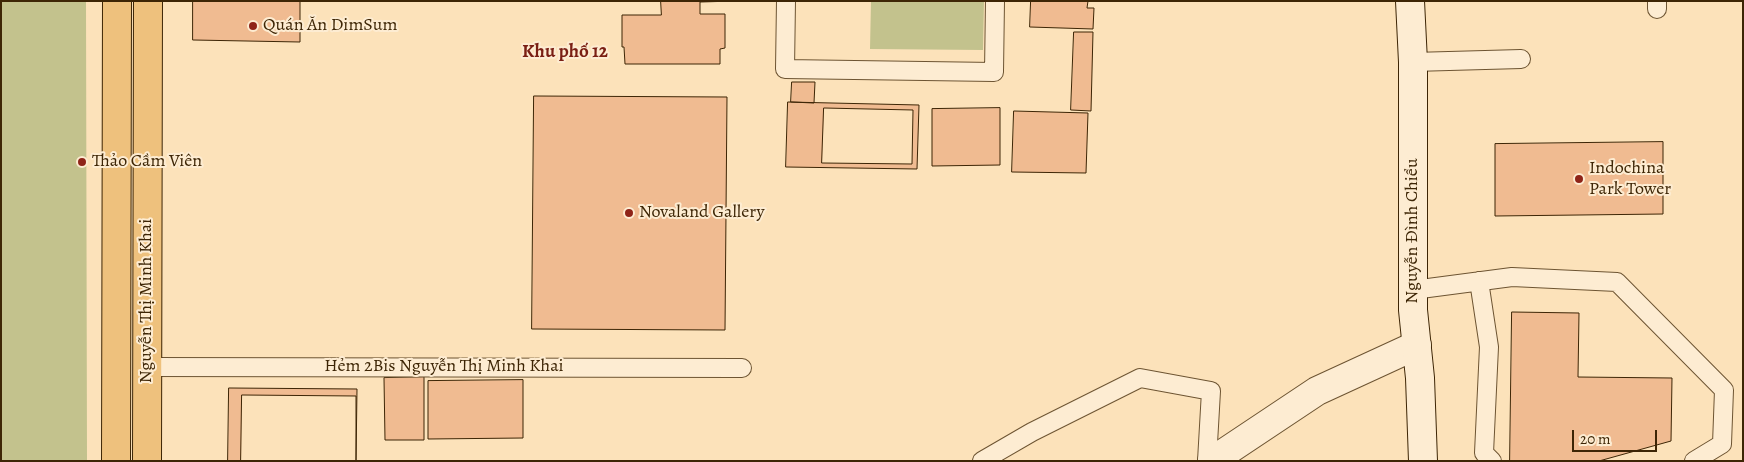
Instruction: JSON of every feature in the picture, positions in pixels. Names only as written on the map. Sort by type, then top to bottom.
[{"type":"main road","name":"Nguyễn Thị Minh Khai","points":[[116,461],[118,1]]},
{"type":"main road","name":"Nguyễn Thị Minh Khai","points":[[147,461],[148,1]]},
{"type":"main road","points":[[116,141],[147,141]]},
{"type":"street","name":"Nguyễn Đình Chiểu","points":[[1410,1],[1413,62],[1413,290],[1420,378],[1422,461]]},
{"type":"street","points":[[1212,461],[1317,391],[1416,345]]},
{"type":"lane","points":[[786,1],[785,69],[994,72],[996,1]]},
{"type":"lane","points":[[1413,62],[1521,59]]},
{"type":"lane","points":[[1413,290],[1512,277],[1617,282],[1724,390],[1722,444],[1694,461]]},
{"type":"lane","points":[[1479,281],[1488,347],[1484,453],[1492,461]]},
{"type":"lane","name":"Hẻm 2Bis Nguyễn Thị Minh Khai","points":[[147,366],[742,368]]},
{"type":"lane","points":[[982,461],[1032,432],[1140,378],[1211,390],[1207,461]]},
{"type":"shaded area","points":[[1,1],[86,1],[87,461],[1,461]]},
{"type":"shaded area","points":[[871,1],[984,1],[983,50],[870,49]]},
{"type":"building","points":[[193,1],[300,1],[300,42],[193,40]]},
{"type":"building","points":[[661,1],[735,1],[700,2],[700,14],[725,14],[725,48],[720,49],[720,64],[625,64],[624,47],[622,47],[622,15],[661,15]]},
{"type":"building","points":[[1031,1],[1088,1],[1087,8],[1094,8],[1093,29],[1030,27]]},
{"type":"building","points":[[1074,32],[1093,32],[1091,111],[1071,110]]},
{"type":"building","points":[[792,82],[815,82],[814,103],[791,102]]},
{"type":"building","name":"Novaland Gallery","points":[[534,96],[727,97],[725,330],[532,329]]},
{"type":"building","points":[[788,102],[919,105],[917,169],[786,167]]},
{"type":"building","points":[[824,108],[913,110],[912,164],[822,163]]},
{"type":"building","points":[[1000,108],[1000,165],[932,166],[932,109]]},
{"type":"building","points":[[1014,111],[1088,113],[1086,173],[1012,172]]},
{"type":"building","name":"Indochina Park Tower","points":[[1663,142],[1663,214],[1495,216],[1495,144]]},
{"type":"building","points":[[1512,312],[1579,313],[1578,377],[1672,378],[1671,441],[1599,461],[1510,461]]},
{"type":"building","points":[[424,377],[424,440],[385,440],[384,378]]},
{"type":"building","points":[[523,380],[523,438],[428,439],[428,381]]},
{"type":"building","points":[[229,388],[357,389],[356,461],[228,461]]},
{"type":"building","points":[[242,395],[356,396],[356,461],[241,461]]},
{"type":"place","name":"Quán Ăn DimSum","points":[[253,26]]},
{"type":"place","name":"Thảo Cầm Viên","points":[[82,162]]},
{"type":"place","name":"Indochina Park Tower","points":[[1579,179]]},
{"type":"place","name":"Novaland Gallery","points":[[629,213]]},
{"type":"district","name":"Khu phố 12","points":[[565,52]]}]
